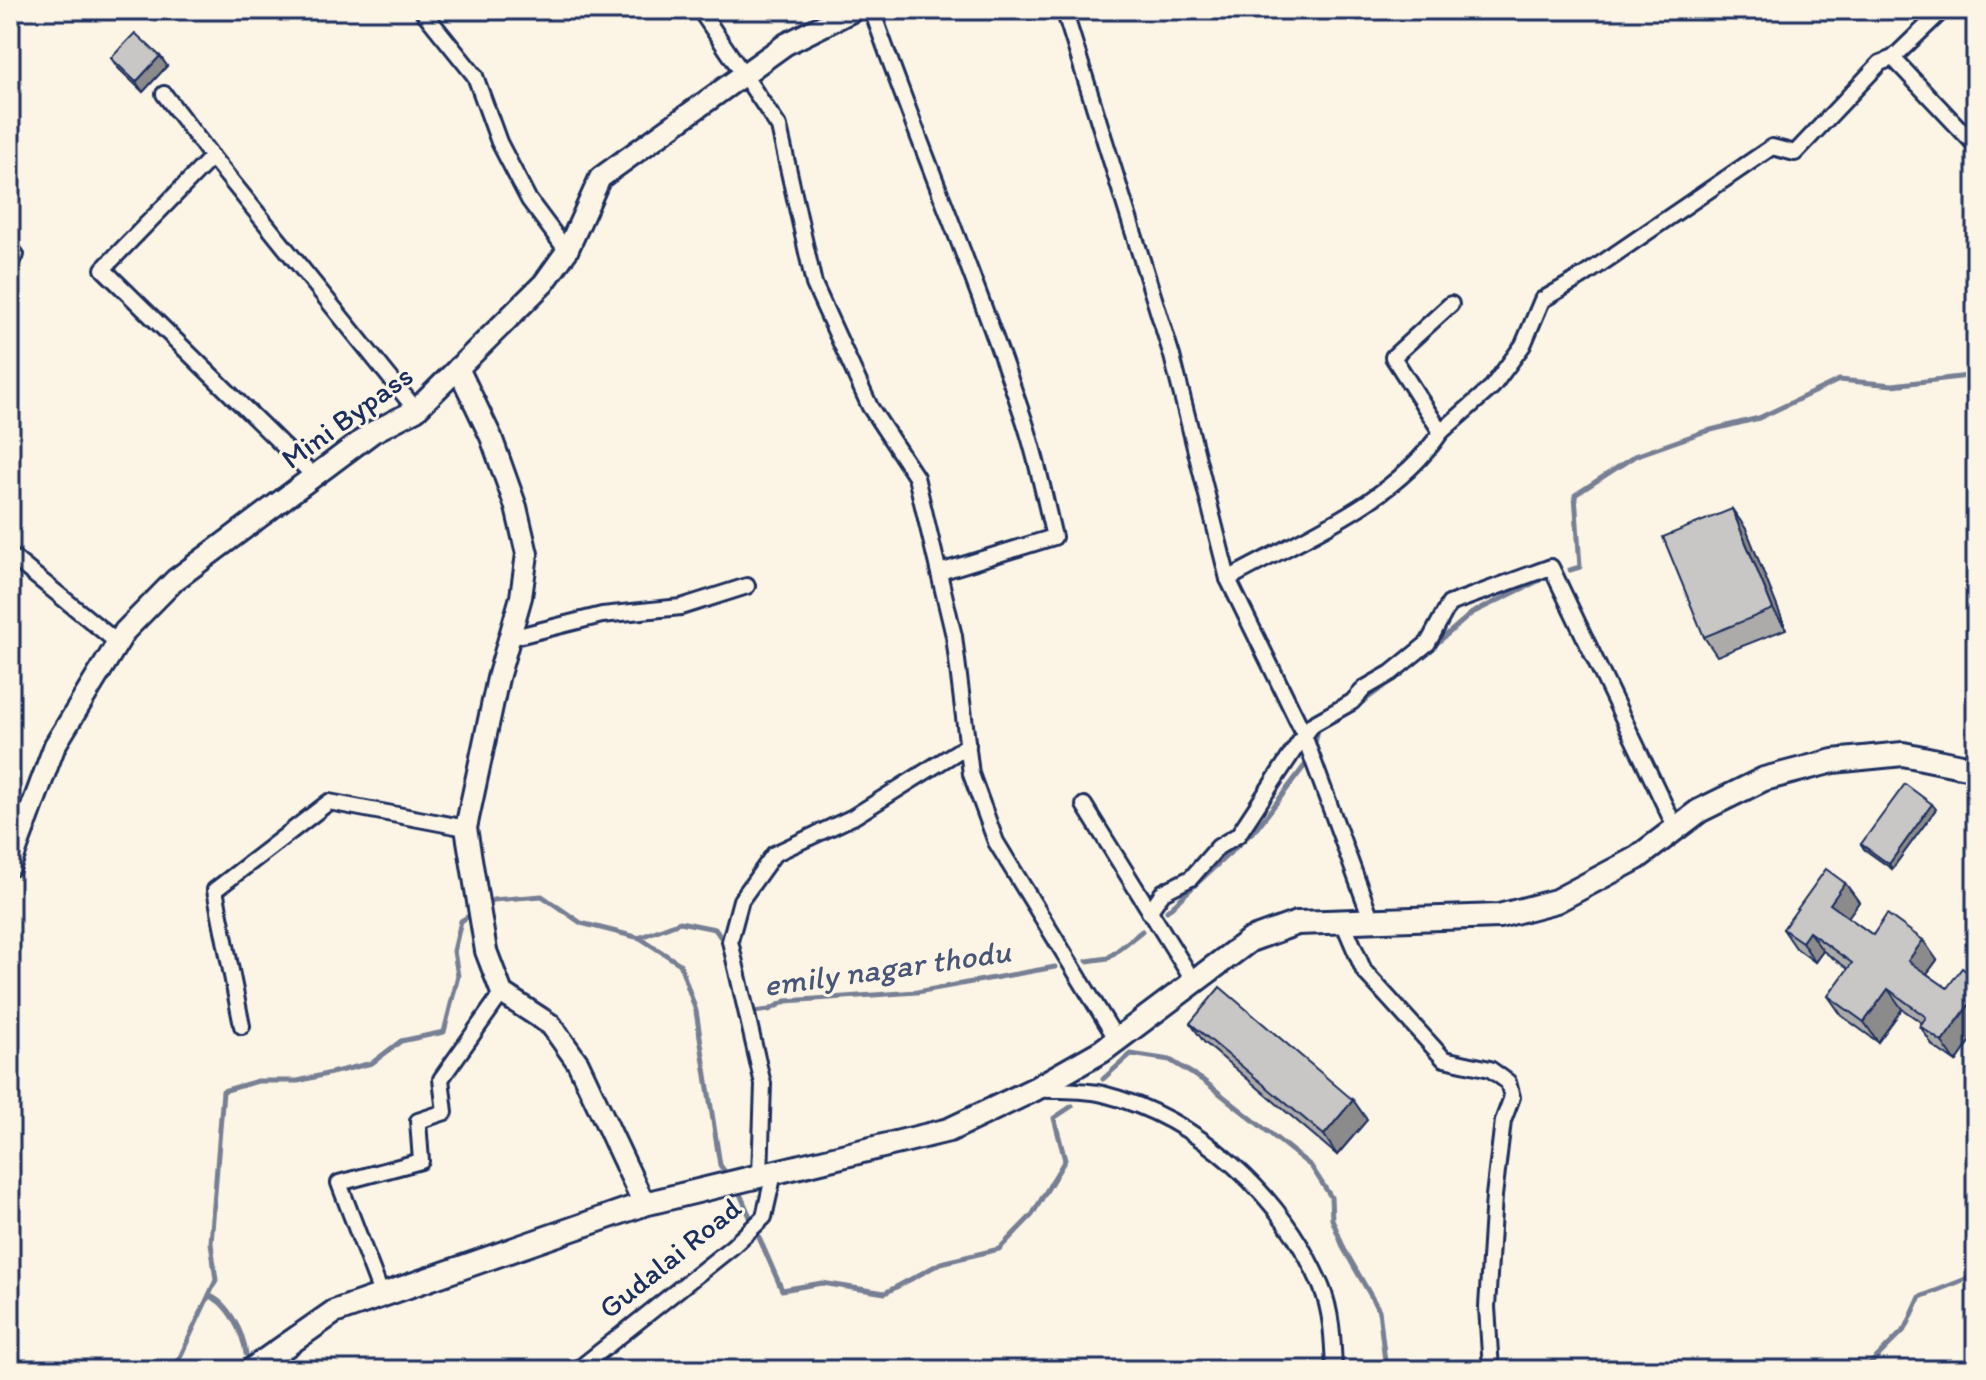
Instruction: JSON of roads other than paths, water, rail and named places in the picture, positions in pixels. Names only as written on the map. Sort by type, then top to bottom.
[{"type":"main road","name":"Mini Bypass","points":[[10,866],[55,745],[118,643],[175,580],[373,432],[416,410],[544,283],[567,251],[600,178],[744,72],[841,13]]},
{"type":"main road","points":[[458,368],[496,451],[516,507],[527,554],[521,597],[466,828],[486,951],[502,993],[551,1025],[578,1063],[644,1204]]},
{"type":"main road","points":[[251,1370],[334,1312],[644,1204],[949,1130],[1035,1089],[1117,1040],[1250,940],[1297,923],[1499,916],[1556,901],[1637,858],[1699,811],[1764,779],[1833,761],[1903,754],[1976,769]]},
{"type":"street","points":[[422,10],[475,76],[499,142],[523,189],[567,251]]},
{"type":"street","points":[[700,10],[779,127],[814,284],[870,407],[916,477],[954,636],[971,774],[996,842],[1117,1040]]},
{"type":"street","points":[[872,10],[911,123],[948,209],[1023,416],[1054,537],[940,572]]},
{"type":"street","points":[[1064,10],[1172,356],[1228,579],[1304,736],[1372,921]]},
{"type":"street","points":[[1228,579],[1318,534],[1397,479],[1428,451],[1441,432],[1492,387],[1523,345],[1542,300],[1583,276],[1772,147],[1795,153],[1880,63],[1893,58],[1943,10]]},
{"type":"street","points":[[1893,58],[1976,146]]},
{"type":"street","points":[[164,94],[416,410]]},
{"type":"street","points":[[212,157],[103,269],[315,477]]},
{"type":"street","points":[[1441,432],[1393,357],[1451,304]]},
{"type":"street","points":[[10,555],[118,643]]},
{"type":"street","points":[[1149,912],[1163,892],[1191,878],[1218,847],[1245,828],[1250,812],[1313,724],[1352,702],[1365,688],[1391,673],[1428,643],[1449,604],[1551,567],[1676,829]]},
{"type":"street","points":[[510,638],[602,615],[681,607],[747,586]]},
{"type":"street","name":"Gudalai Road","points":[[577,1370],[732,1247],[764,1217],[760,1176],[763,1084],[730,941],[741,900],[774,854],[853,817],[968,745]]},
{"type":"street","points":[[242,1026],[215,890],[329,802],[466,828]]},
{"type":"street","points":[[1084,805],[1194,982]]},
{"type":"street","points":[[1343,922],[1364,971],[1444,1059],[1490,1069],[1508,1082],[1512,1097],[1503,1121],[1488,1291],[1491,1370]]},
{"type":"street","points":[[382,1296],[339,1183],[421,1161],[418,1121],[445,1112],[441,1079],[502,993]]},
{"type":"street","points":[[1035,1089],[1101,1093],[1164,1117],[1240,1167],[1288,1229],[1322,1287],[1333,1341],[1334,1370]]},
{"type":"waterway","name":"emily nagar thodu","points":[[1570,570],[1580,567],[1575,495],[1635,456],[1703,432],[1759,418],[1839,380],[1893,385],[1976,375]]},
{"type":"waterway","name":"emily nagar thodu","points":[[1430,649],[1472,613],[1540,580]]},
{"type":"waterway","name":"emily nagar thodu","points":[[1357,706],[1398,676]]},
{"type":"waterway","name":"emily nagar thodu","points":[[1313,751],[1318,730],[1349,711]]},
{"type":"waterway","name":"emily nagar thodu","points":[[1167,911],[1257,828],[1309,760]]},
{"type":"waterway","points":[[485,905],[493,900],[542,896],[581,923],[640,938],[680,964],[696,1011],[720,1165],[728,1176]]},
{"type":"waterway","points":[[174,1370],[216,1280],[211,1243],[223,1091],[258,1081],[298,1081],[372,1063],[401,1041],[444,1032],[458,976],[454,951],[461,921],[474,913]]},
{"type":"waterway","name":"emily nagar thodu","points":[[641,937],[680,922],[715,929],[724,942]]},
{"type":"waterway","name":"emily nagar thodu","points":[[1087,961],[1108,958],[1142,931]]},
{"type":"waterway","name":"emily nagar thodu","points":[[752,1008],[753,1012],[769,1010],[786,1001],[917,992],[1055,967]]},
{"type":"waterway","points":[[1103,1079],[1131,1054],[1170,1060],[1204,1081],[1311,1166],[1331,1197],[1332,1219],[1344,1249],[1379,1310],[1386,1370]]},
{"type":"waterway","points":[[737,1187],[782,1290],[822,1283],[885,1293],[941,1263],[999,1249],[1032,1215],[1065,1160],[1054,1118],[1072,1106]]},
{"type":"waterway","points":[[1864,1370],[1906,1328],[1920,1297],[1976,1275]]},
{"type":"waterway","points":[[209,1296],[223,1305],[234,1320],[246,1354]]}]
